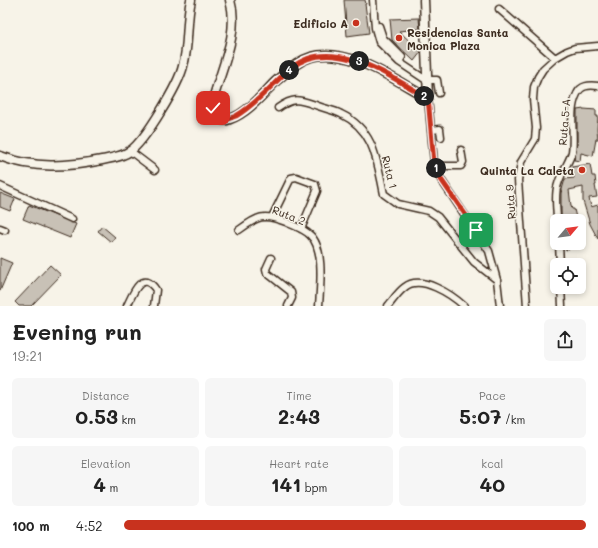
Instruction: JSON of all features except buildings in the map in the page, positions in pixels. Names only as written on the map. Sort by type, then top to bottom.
[{"type":"main road","points":[[0,156],[13,161],[36,166],[62,166],[119,157],[130,151],[141,139],[168,100],[179,80],[186,52],[188,12],[191,0]]},
{"type":"main road","points":[[230,0],[233,25],[229,51],[213,100],[213,108],[217,116],[221,119],[228,120],[242,113],[292,67],[310,57],[322,55],[343,57],[357,61],[428,98]]},
{"type":"main road","points":[[424,0],[426,80],[428,98]]},
{"type":"street","points":[[373,0],[375,28],[379,42],[399,62],[426,80],[437,80],[440,93]]},
{"type":"street","points":[[498,9],[555,58]]},
{"type":"street","points":[[378,26],[383,38],[402,57],[399,62]]},
{"type":"street","name":"Ruta 9","points":[[528,306],[518,180],[521,162],[536,139],[533,99],[534,87],[543,69],[555,58],[575,48],[598,46]]},
{"type":"street","name":"Ruta 5-A","points":[[557,214],[558,184],[572,153],[573,104],[580,88],[586,86],[598,86]]},
{"type":"street","points":[[428,98],[435,166],[438,175],[489,251],[497,280],[500,306]]},
{"type":"street","name":"Ruta 1","points":[[278,108],[289,101],[300,100],[341,114],[353,121],[366,133],[374,148],[384,194],[398,204],[429,211],[438,217],[474,262],[497,280]]},
{"type":"street","points":[[431,130],[440,129],[441,138]]},
{"type":"street","points":[[435,166],[461,166],[463,162],[461,150]]},
{"type":"street","points":[[130,151],[155,170]]},
{"type":"street","points":[[272,217],[291,178],[296,177],[315,184],[317,191],[301,229]]},
{"type":"street","points":[[0,186],[72,219]]},
{"type":"street","name":"Ruta 2","points":[[239,230],[262,216],[272,217],[310,234],[317,244],[320,266],[319,306]]},
{"type":"street","points":[[271,258],[266,269],[267,274],[291,292],[292,298],[288,306]]},
{"type":"street","points":[[127,306],[137,285],[142,282],[148,282],[156,290],[154,306]]},
{"type":"street","points":[[388,306],[405,287],[412,284],[425,284],[440,289],[454,297],[464,306]]},
{"type":"street","points":[[561,294],[562,306]]},
{"type":"place","name":"Edificio A","points":[[356,23]]},
{"type":"place","name":"Residencias Santa Monica Plaza","points":[[399,38]]},
{"type":"place","name":"Quinta La Caleta","points":[[582,170]]},
{"type":"route","points":[[213,108],[217,116],[225,120],[242,113],[292,67],[300,61],[310,57],[332,55],[343,57],[376,69],[428,98],[434,163],[438,175],[476,230]]}]
